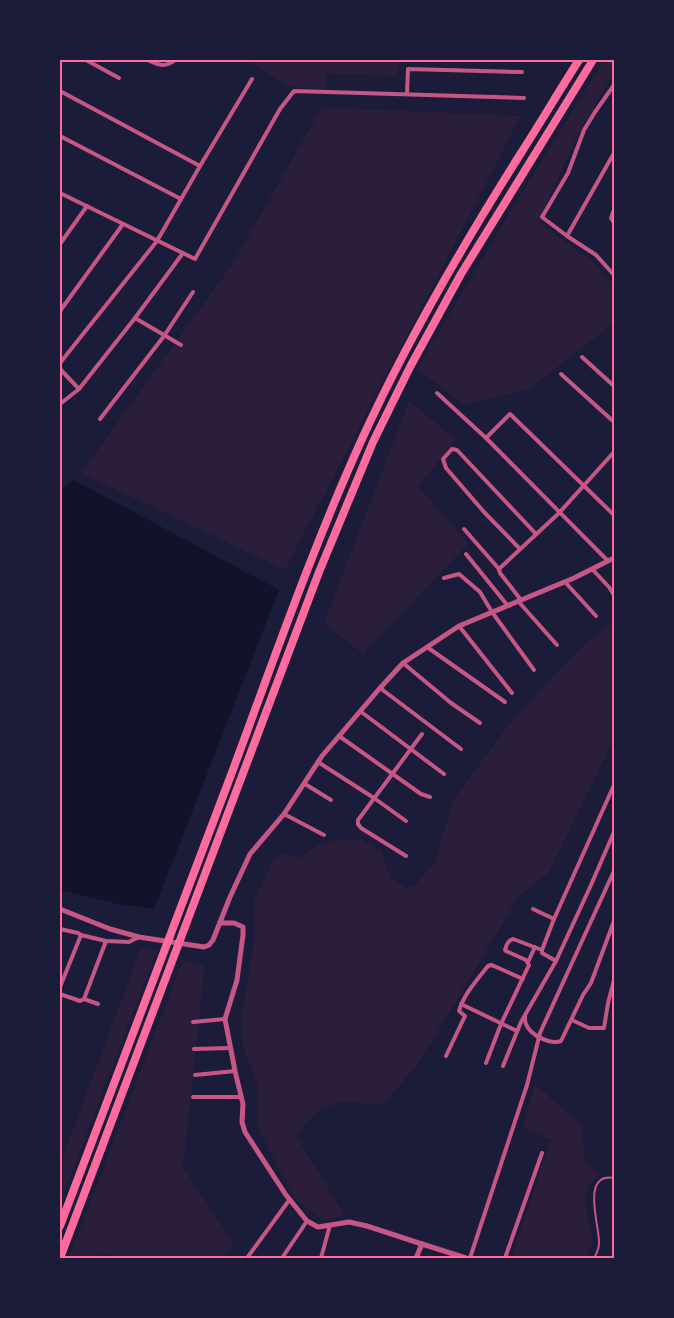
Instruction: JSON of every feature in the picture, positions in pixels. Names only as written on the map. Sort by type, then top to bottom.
[{"type":"highway","points":[[60,1226],[308,568],[363,437],[400,361],[451,268],[579,60]]},
{"type":"highway","points":[[60,1258],[319,572],[373,442],[410,367],[461,274],[593,60]]},
{"type":"street","points":[[86,60],[118,78]]},
{"type":"street","points":[[148,60],[164,66],[175,60]]},
{"type":"street","points":[[407,94],[408,69],[522,72]]},
{"type":"street","points":[[60,362],[157,240],[252,79]]},
{"type":"street","points":[[614,85],[594,112],[584,130],[568,173],[542,217],[567,236],[596,254],[614,275]]},
{"type":"street","points":[[60,91],[200,166]]},
{"type":"street","points":[[60,193],[195,259],[280,109],[294,91],[524,98]]},
{"type":"street","points":[[60,136],[181,200]]},
{"type":"street","points":[[567,236],[614,153]]},
{"type":"street","points":[[60,244],[87,206]]},
{"type":"street","points":[[614,210],[611,218],[614,223]]},
{"type":"street","points":[[60,311],[123,224]]},
{"type":"street","points":[[60,404],[79,389],[136,318],[183,253]]},
{"type":"street","points":[[100,419],[164,336],[193,292]]},
{"type":"street","points":[[136,318],[181,345]]},
{"type":"street","points":[[582,357],[614,386]]},
{"type":"street","points":[[60,369],[79,389]]},
{"type":"street","points":[[561,374],[614,422]]},
{"type":"street","points":[[437,393],[486,438],[608,561]]},
{"type":"street","points":[[486,438],[510,414],[614,515]]},
{"type":"street","points":[[520,549],[484,512],[446,468],[443,459],[452,449],[457,450],[536,534]]},
{"type":"street","points":[[499,569],[559,513],[583,484],[614,452]]},
{"type":"street","points":[[464,529],[499,569],[520,601],[556,645]]},
{"type":"street","points":[[466,554],[508,606]]},
{"type":"street","points":[[60,909],[110,929],[139,937],[204,947],[210,945],[250,854],[284,814],[318,762],[403,663],[459,626],[565,582],[614,558]]},
{"type":"street","points":[[592,569],[614,595]]},
{"type":"street","points":[[444,578],[456,574],[461,575],[480,592],[492,612],[534,670]]},
{"type":"street","points":[[565,582],[596,616]]},
{"type":"street","points":[[459,626],[512,693]]},
{"type":"street","points":[[427,647],[505,702]]},
{"type":"street","points":[[403,663],[451,703],[480,723]]},
{"type":"street","points":[[380,688],[461,749]]},
{"type":"street","points":[[360,712],[444,774]]},
{"type":"street","points":[[406,856],[359,826],[358,820],[422,734]]},
{"type":"street","points":[[339,736],[421,794],[430,797]]},
{"type":"street","points":[[318,762],[406,821]]},
{"type":"street","points":[[305,784],[331,800]]},
{"type":"street","points":[[542,950],[614,785]]},
{"type":"street","points":[[284,814],[324,835]]},
{"type":"street","points":[[503,1066],[517,1031],[556,961],[614,832]]},
{"type":"street","points":[[470,1258],[527,1085],[540,1033],[614,871]]},
{"type":"street","points":[[532,909],[554,919]]},
{"type":"street","points":[[525,1016],[526,1025],[539,1038],[557,1043],[561,1042],[583,995],[591,983],[614,921]]},
{"type":"street","points":[[220,923],[234,923],[242,927],[243,936],[237,980],[226,1019],[235,1072],[243,1104],[242,1122],[245,1132],[290,1200],[307,1221],[318,1227],[349,1222],[368,1226],[466,1258]]},
{"type":"street","points":[[60,929],[106,941],[129,942],[139,937]]},
{"type":"street","points":[[60,987],[81,935]]},
{"type":"street","points":[[528,962],[506,952],[506,947],[511,940],[514,939],[542,950],[544,955],[556,961]]},
{"type":"street","points":[[84,999],[106,941]]},
{"type":"street","points":[[486,1063],[535,947]]},
{"type":"street","points":[[446,1056],[465,1016],[459,1011],[461,1004],[488,966],[494,966],[523,979]]},
{"type":"street","points":[[572,1020],[588,1028],[604,1028],[614,980]]},
{"type":"street","points":[[60,994],[80,1001],[84,999],[98,1004]]},
{"type":"street","points":[[461,1004],[517,1031]]},
{"type":"street","points":[[194,1022],[226,1019]]},
{"type":"street","points":[[194,1049],[231,1048]]},
{"type":"street","points":[[196,1075],[235,1072]]},
{"type":"street","points":[[193,1096],[241,1097]]},
{"type":"street","points":[[505,1258],[542,1153]]},
{"type":"street","points":[[247,1258],[290,1200]]},
{"type":"street","points":[[282,1258],[307,1221]]},
{"type":"street","points":[[322,1258],[330,1225]]},
{"type":"street","points":[[416,1258],[422,1244]]},
{"type":"lane","points":[[594,1258],[599,1241],[595,1214],[595,1187],[604,1178],[614,1178]]},
{"type":"shaded area","points":[[246,60],[400,60],[397,76],[326,74],[326,89],[290,87]]},
{"type":"shaded area","points":[[604,60],[611,60],[614,63],[614,73],[577,137],[538,222],[590,259],[614,286],[614,323],[528,390],[464,405],[417,369],[513,207]]},
{"type":"shaded area","points":[[322,107],[521,116],[285,570],[81,473],[233,263]]},
{"type":"shaded area","points":[[409,401],[456,440],[418,486],[468,544],[363,654],[324,623]]},
{"type":"shaded area","points":[[74,480],[279,590],[154,909],[113,903],[60,890],[60,491]]},
{"type":"shaded area","points":[[614,621],[614,739],[549,872],[519,896],[417,1065],[383,1105],[340,1102],[319,1111],[296,1136],[345,1215],[324,1221],[293,1197],[257,1125],[257,1082],[243,1047],[241,1016],[255,938],[254,902],[272,861],[284,853],[299,858],[317,845],[338,839],[361,840],[381,850],[390,878],[406,888],[415,885],[435,861],[453,800],[516,715],[587,642]]},
{"type":"shaded area","points":[[141,948],[157,950],[60,1204],[60,1164]]},
{"type":"shaded area","points":[[183,960],[205,966],[183,1167],[234,1244],[222,1258],[114,1258],[112,1255],[100,1254],[98,1258],[69,1258]]},
{"type":"shaded area","points":[[535,1084],[582,1126],[585,1161],[600,1175],[590,1185],[586,1195],[592,1237],[591,1247],[586,1258],[511,1258],[551,1140],[523,1128]]}]
